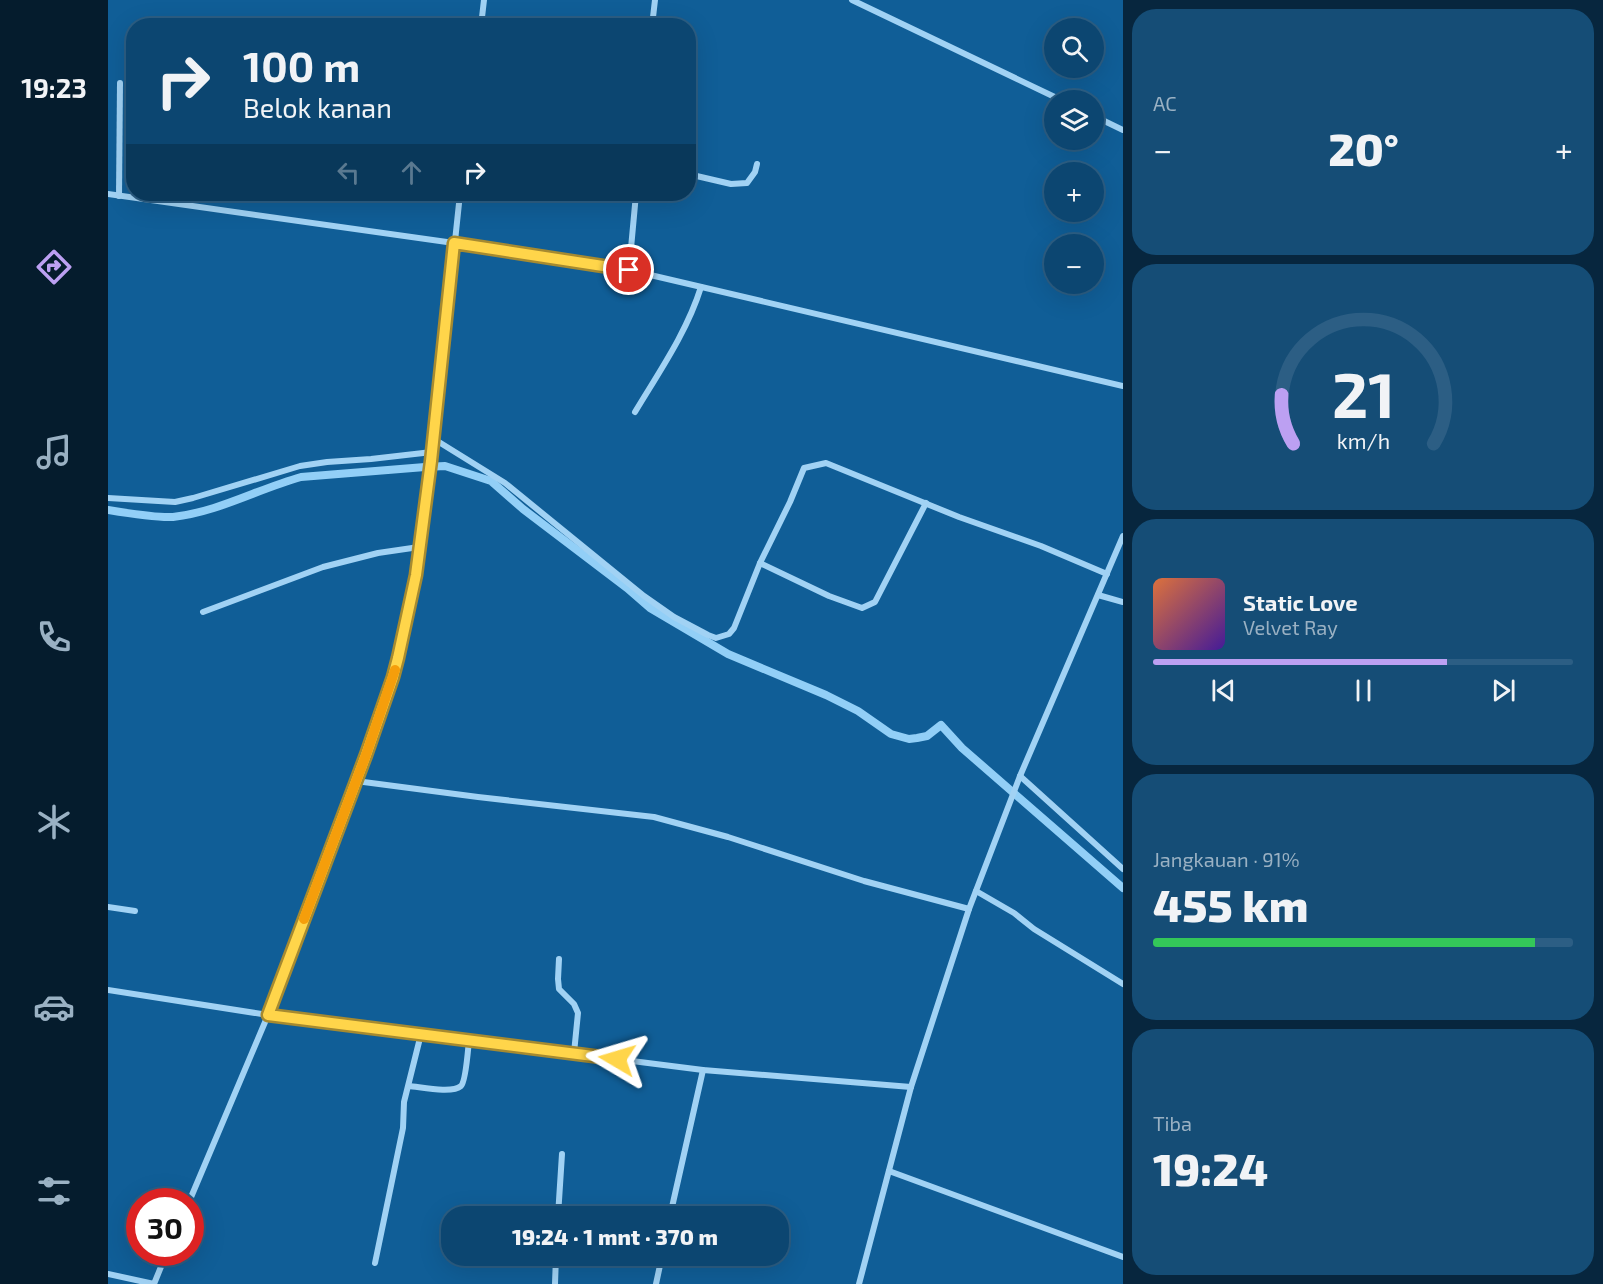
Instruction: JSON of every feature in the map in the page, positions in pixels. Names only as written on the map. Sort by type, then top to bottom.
[{"type":"street","points":[[482,18],[484,0]]},
{"type":"street","points":[[653,18],[655,0]]},
{"type":"street","points":[[852,0],[1044,92]]},
{"type":"street","points":[[119,196],[120,83]]},
{"type":"street","points":[[1104,121],[1123,130]]},
{"type":"street","points":[[696,176],[731,184],[747,183],[758,164]]},
{"type":"street","points":[[108,194],[126,197]]},
{"type":"street","points":[[155,201],[629,270],[1123,386]]},
{"type":"street","points":[[195,1188],[268,1015],[393,677],[416,575],[434,439],[459,201]]},
{"type":"street","points":[[629,270],[635,201]]},
{"type":"street","points":[[635,412],[675,345],[696,303],[701,287]]},
{"type":"street","points":[[434,439],[505,483],[644,596],[675,617],[716,638],[729,634],[734,628],[760,563],[804,468],[826,463],[959,518],[1041,546],[1107,574]]},
{"type":"street","points":[[108,498],[175,502],[300,466],[432,452]]},
{"type":"street","points":[[760,563],[829,596],[862,608],[875,602],[926,503]]},
{"type":"street","points":[[859,1284],[911,1088],[969,909],[1020,776],[1123,536]]},
{"type":"street","points":[[203,612],[323,567],[378,553],[419,547]]},
{"type":"street","points":[[1098,595],[1123,602]]},
{"type":"street","points":[[1020,776],[1123,869]]},
{"type":"street","points":[[356,781],[654,817],[728,837],[864,881],[969,909]]},
{"type":"street","points":[[976,891],[1014,913],[1034,930],[1123,984]]},
{"type":"street","points":[[108,907],[135,911]]},
{"type":"street","points":[[559,959],[559,988],[574,1004],[578,1013],[574,1053]]},
{"type":"street","points":[[108,990],[268,1015],[703,1070],[911,1088]]},
{"type":"street","points":[[375,1263],[403,1128],[404,1102],[421,1034]]},
{"type":"street","points":[[409,1086],[451,1090],[459,1088],[464,1081],[469,1040]]},
{"type":"street","points":[[672,1206],[703,1070]]},
{"type":"street","points":[[559,1206],[562,1154]]},
{"type":"street","points":[[889,1171],[1123,1257]]},
{"type":"street","points":[[108,1274],[154,1284],[161,1266]]},
{"type":"street","points":[[555,1284],[556,1266]]},
{"type":"street","points":[[656,1284],[660,1266]]},
{"type":"waterway","points":[[108,510],[173,517],[206,510],[301,477],[425,467],[445,466],[491,481],[523,509],[650,608],[728,654],[826,695],[858,711],[891,734],[909,739],[917,738],[927,736],[941,725],[962,748],[1123,888]]},
{"type":"slow traffic","points":[[304,919],[366,755],[395,670]]},
{"type":"route","points":[[617,1059],[268,1015],[366,755],[398,658],[416,575],[431,461],[454,243],[629,270]]}]
